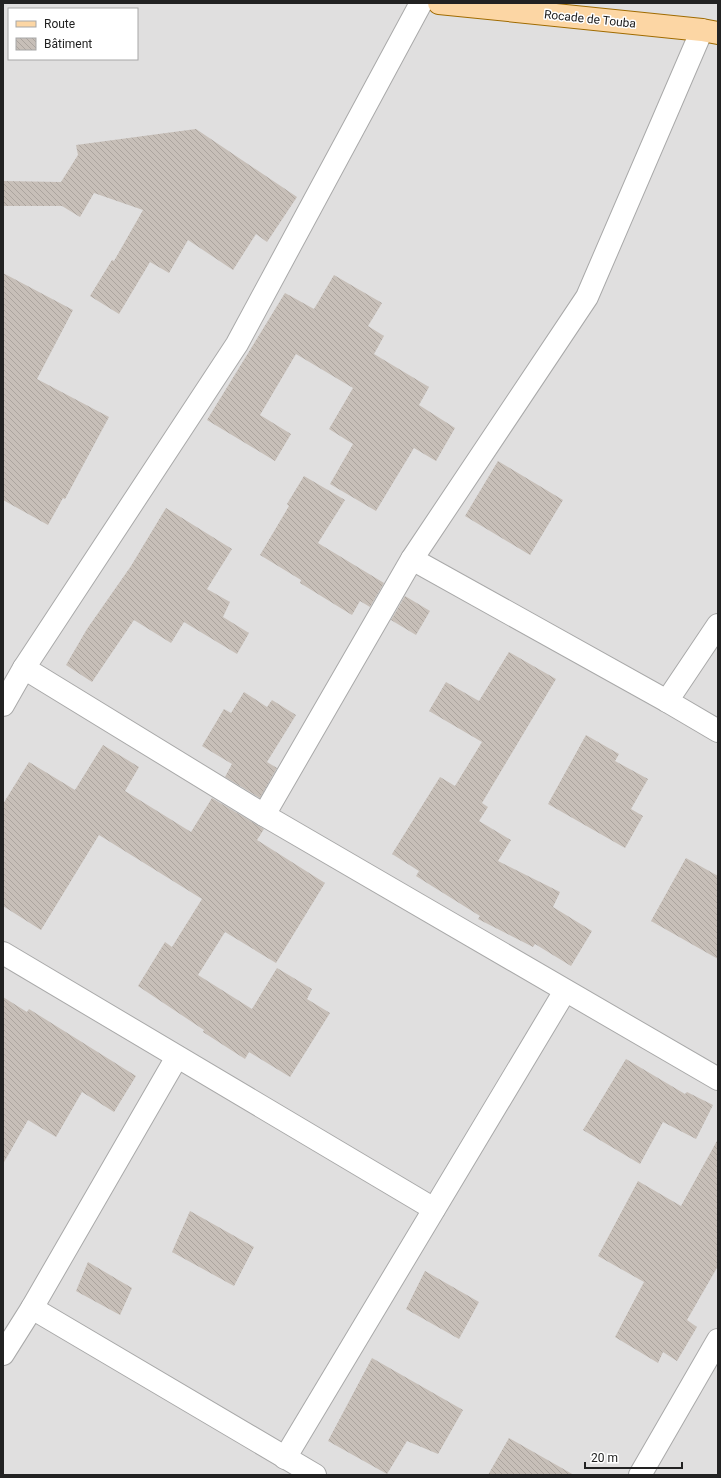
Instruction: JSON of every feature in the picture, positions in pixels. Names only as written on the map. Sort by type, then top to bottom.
[{"type":"main road","name":"Rocade de Touba","points":[[438,3],[710,32]]},
{"type":"street","points":[[3,705],[24,668],[236,344],[421,3]]},
{"type":"street","points":[[264,815],[412,559],[587,297],[710,32]]},
{"type":"street","points":[[412,559],[718,731]]},
{"type":"street","points":[[667,701],[718,625]]},
{"type":"street","points":[[24,668],[264,815],[718,1079]]},
{"type":"street","points":[[3,953],[434,1209]]},
{"type":"street","points":[[285,1458],[565,991]]},
{"type":"street","points":[[3,1354],[32,1308],[177,1057]]},
{"type":"street","points":[[32,1308],[315,1475]]},
{"type":"street","points":[[640,1475],[718,1340]]},
{"type":"shaded area","points":[[3,3],[718,3],[718,1475],[3,1475]]},
{"type":"building","points":[[196,129],[297,197],[267,242],[256,234],[233,270],[188,240],[169,273],[150,262],[119,314],[90,296],[112,260],[114,261],[143,210],[94,193],[80,217],[62,206],[3,206],[3,181],[61,182],[78,155],[76,145]]},
{"type":"building","points":[[3,273],[73,310],[37,379],[109,417],[65,499],[63,498],[48,525],[3,500]]},
{"type":"building","points":[[334,275],[382,303],[368,326],[384,336],[374,354],[429,387],[419,405],[455,428],[436,461],[414,448],[376,511],[330,484],[353,444],[329,429],[353,388],[296,354],[260,415],[291,434],[275,461],[207,420],[285,293],[314,309]]},
{"type":"building","points":[[498,461],[563,500],[530,555],[465,516]]},
{"type":"building","points":[[304,476],[345,500],[318,543],[384,583],[370,607],[360,601],[352,615],[300,583],[301,580],[260,555],[289,506],[287,504]]},
{"type":"building","points":[[166,508],[232,549],[207,589],[230,602],[223,617],[249,633],[237,654],[184,622],[171,643],[134,620],[92,682],[66,665],[87,629],[131,566]]},
{"type":"building","points":[[405,596],[430,611],[416,635],[391,620]]},
{"type":"building","points":[[509,652],[556,679],[482,803],[488,807],[479,821],[511,840],[498,861],[560,892],[553,907],[592,931],[571,966],[535,944],[533,947],[478,919],[480,916],[416,876],[419,871],[392,854],[440,777],[455,786],[482,742],[429,711],[446,682],[479,701]]},
{"type":"building","points":[[244,692],[267,707],[272,700],[296,715],[267,762],[277,768],[260,798],[225,777],[232,764],[202,746],[224,709],[231,713]]},
{"type":"building","points":[[586,735],[619,754],[615,761],[648,779],[631,809],[643,816],[625,848],[548,804]]},
{"type":"building","points":[[103,745],[139,767],[125,791],[191,832],[212,798],[264,829],[257,840],[325,883],[276,963],[225,932],[198,975],[252,1009],[277,968],[312,989],[307,999],[330,1013],[290,1077],[249,1052],[245,1059],[203,1032],[204,1030],[138,986],[165,942],[172,947],[202,899],[99,835],[41,930],[3,906],[3,804],[29,762],[75,790]]},
{"type":"building","points":[[686,858],[718,876],[718,959],[651,921]]},
{"type":"building","points":[[3,997],[27,1012],[29,1009],[136,1076],[114,1112],[82,1092],[56,1137],[28,1120],[3,1164]]},
{"type":"building","points":[[626,1059],[685,1094],[687,1092],[713,1105],[696,1139],[663,1122],[640,1164],[583,1130]]},
{"type":"building","points":[[718,1139],[718,1266],[687,1320],[697,1327],[677,1361],[663,1352],[658,1363],[615,1337],[644,1282],[598,1256],[638,1181],[681,1206]]},
{"type":"building","points":[[190,1211],[254,1247],[234,1286],[172,1252]]},
{"type":"building","points":[[88,1262],[132,1288],[120,1315],[76,1291]]},
{"type":"building","points":[[425,1271],[479,1302],[459,1339],[406,1309]]},
{"type":"building","points":[[372,1358],[463,1410],[438,1454],[407,1441],[387,1474],[328,1441]]},
{"type":"building","points":[[509,1438],[574,1475],[488,1475]]}]
